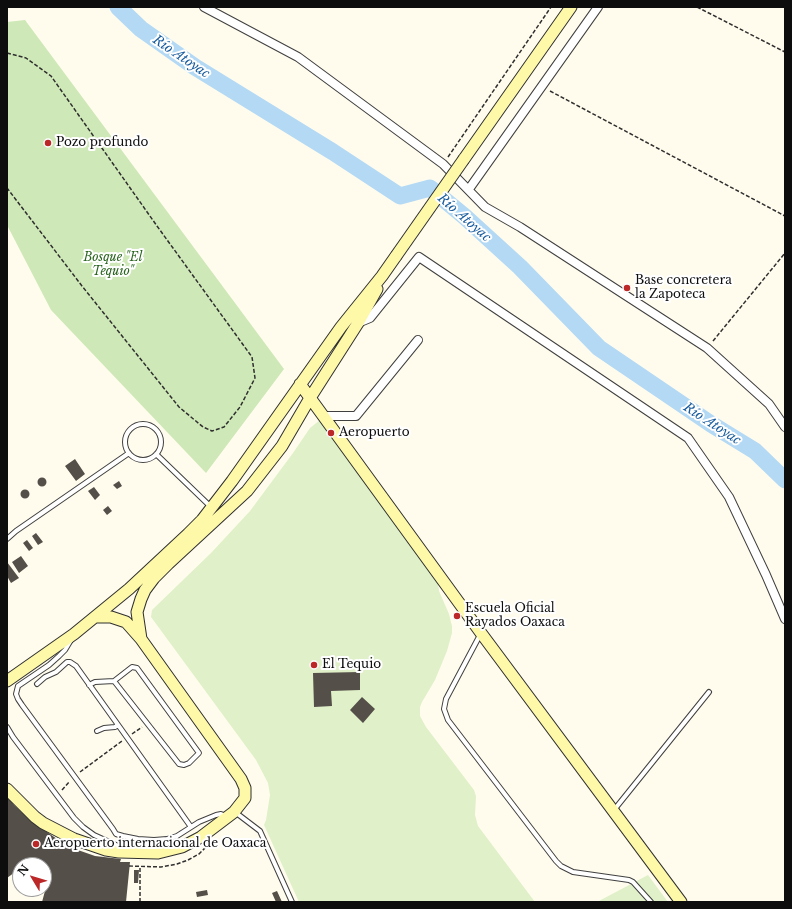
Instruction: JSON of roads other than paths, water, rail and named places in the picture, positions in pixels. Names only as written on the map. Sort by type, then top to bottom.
[{"type":"street","points":[[204,7],[298,57],[443,164],[469,188],[486,207],[520,227],[707,348],[769,404],[785,427]]},
{"type":"street","points":[[7,681],[74,634],[129,589],[188,534],[212,508],[341,327],[382,276],[570,7]]},
{"type":"street","points":[[469,188],[598,7]]},
{"type":"street","points":[[358,323],[370,318],[419,257],[688,438],[728,497],[766,575],[785,619]]},
{"type":"street","points":[[141,639],[137,612],[141,599],[150,584],[168,564],[247,491],[282,446],[310,398],[358,323],[373,297],[382,276]]},
{"type":"street","points":[[323,416],[356,416],[418,340]]},
{"type":"street","points":[[300,384],[681,902]]},
{"type":"street","points":[[7,789],[43,823],[74,839],[106,850],[119,852],[158,853],[182,847],[201,837],[231,815],[245,798],[245,788],[241,779],[141,639],[126,622],[111,617],[95,617]]},
{"type":"lane","points":[[141,424],[148,424],[154,427],[161,437],[162,443],[156,454],[146,460],[134,457],[129,453],[126,448],[125,441],[130,430],[141,424]]},
{"type":"lane","points":[[7,539],[16,531],[129,453]]},
{"type":"lane","points":[[156,454],[212,508]]},
{"type":"lane","points":[[481,632],[446,699],[444,709],[448,720],[561,866],[573,872],[629,880],[633,882],[651,902]]},
{"type":"lane","points":[[74,634],[66,650],[49,665],[18,686],[16,694],[22,705],[116,834],[138,839],[154,840],[177,836],[216,814],[231,815],[260,831],[292,902]]},
{"type":"lane","points":[[37,684],[45,677],[56,672],[64,664],[70,662],[76,666],[192,827]]},
{"type":"lane","points":[[89,685],[95,682],[114,681],[132,666],[136,668],[199,754],[189,763],[184,765],[179,764],[114,681]]},
{"type":"lane","points":[[613,811],[709,692]]},
{"type":"lane","points":[[96,731],[118,725]]},
{"type":"lane","points":[[7,727],[74,818],[94,835],[133,852]]},
{"type":"waterway","name":"Río Atoyac","points":[[118,7],[141,29],[195,67],[333,152],[400,196],[430,188],[464,216],[520,267],[599,348],[711,424],[755,451],[785,480]]},
{"type":"place","name":"Pozo profundo","points":[[48,143]]},
{"type":"place","name":"Base concretera la Zapoteca","points":[[627,288]]},
{"type":"place","name":"Aeropuerto","points":[[331,433]]},
{"type":"place","name":"Escuela Oficial Rayados Oaxaca","points":[[457,616]]},
{"type":"place","name":"El Tequio","points":[[314,665]]},
{"type":"place","name":"Aeropuerto internacional de Oaxaca","points":[[36,844]]},
{"type":"park label","name":"Bosque \"El Tequio\"","points":[[113,265]]}]
